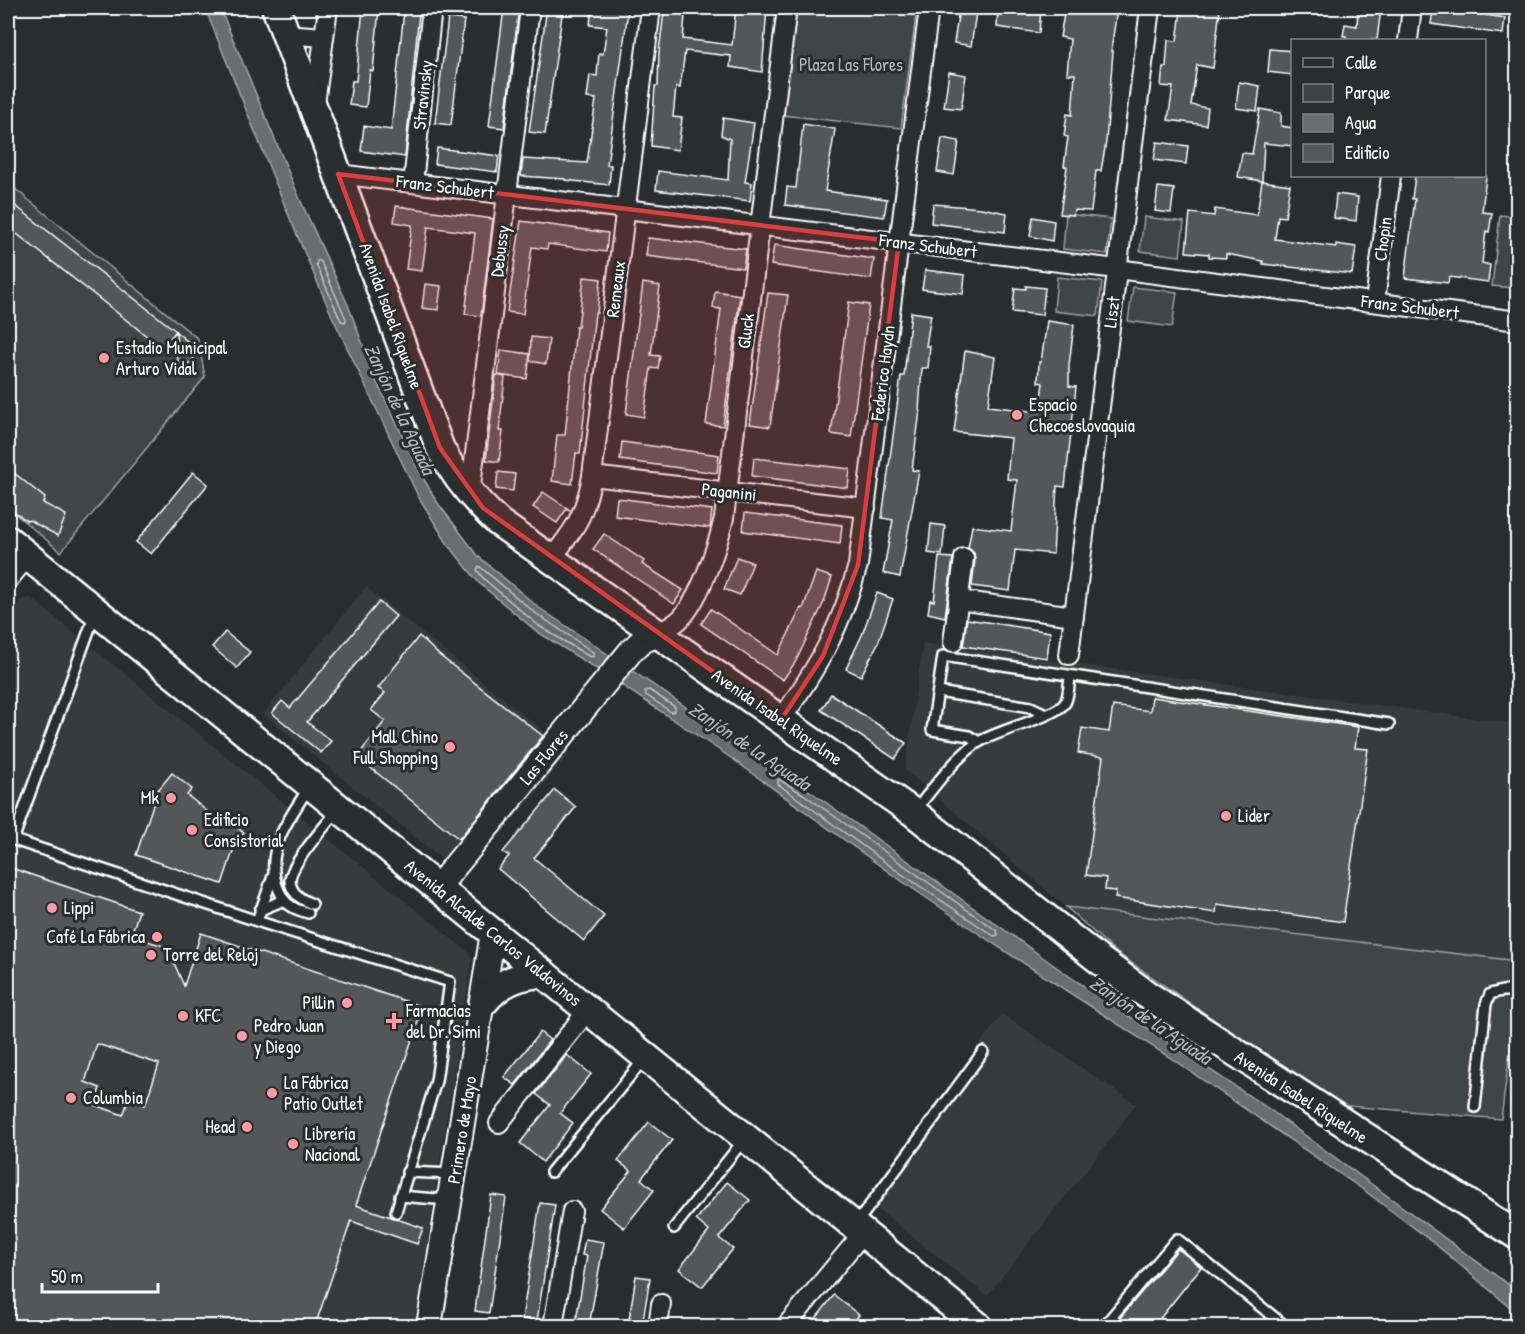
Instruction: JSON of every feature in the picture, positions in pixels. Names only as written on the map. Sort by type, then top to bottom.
[{"type":"main road","name":"Avenida Isabel Riquelme","points":[[276,8],[440,448],[458,479],[498,522],[914,813],[1098,960],[1146,994],[1518,1236]]},
{"type":"main road","name":"Avenida Alcalde Carlos Valdovinos","points":[[18,548],[978,1326]]},
{"type":"main road","points":[[483,1003],[495,989],[512,979],[523,975],[544,974]]},
{"type":"street","points":[[314,113],[328,8]]},
{"type":"street","name":"Stravinsky","points":[[412,183],[432,8]]},
{"type":"street","name":"Debussy","points":[[470,494],[530,8]]},
{"type":"street","name":"Remeaux","points":[[551,559],[582,516],[592,476],[651,8]]},
{"type":"street","name":"Gluck","points":[[658,634],[679,620],[700,586],[716,551],[724,518],[787,8]]},
{"type":"street","name":"Federico Haydn","points":[[781,720],[823,656],[844,612],[858,565],[929,8]]},
{"type":"street","name":"Liszt","points":[[1069,655],[1150,8]]},
{"type":"street","points":[[1408,39],[1412,8]]},
{"type":"street","points":[[285,34],[324,37]]},
{"type":"street","name":"Franz Schubert","points":[[338,174],[1117,269],[1518,321]]},
{"type":"street","name":"Chopin","points":[[1375,302],[1391,177]]},
{"type":"street","name":"Paganini","points":[[592,476],[866,508]]},
{"type":"street","points":[[8,580],[18,548]]},
{"type":"street","points":[[953,642],[964,558]]},
{"type":"street","points":[[958,600],[1074,616]]},
{"type":"street","name":"Las Flores","points":[[437,888],[631,651],[642,641],[658,634]]},
{"type":"street","name":"Primero de Mayo","points":[[433,1326],[450,1200],[493,933]]},
{"type":"street","points":[[499,1123],[588,1010]]},
{"type":"street","points":[[553,1326],[572,1211]]},
{"type":"street","points":[[786,1326],[859,1229]]},
{"type":"street","points":[[658,1326],[661,1304]]},
{"type":"lane","points":[[96,611],[10,839],[256,921],[450,982],[436,1081],[396,1212]]},
{"type":"lane","points":[[979,742],[969,736],[932,730],[943,656],[1389,724]]},
{"type":"lane","points":[[914,813],[960,758],[979,742],[1046,714],[1065,703],[1070,676]]},
{"type":"lane","points":[[938,692],[1030,706],[1046,714]]},
{"type":"lane","points":[[308,914],[291,907],[281,896],[273,876],[272,858],[281,835],[310,785]]},
{"type":"lane","points":[[312,904],[300,899],[292,889],[291,875],[302,854],[339,808]]},
{"type":"lane","points":[[256,921],[273,876]]},
{"type":"lane","points":[[260,910],[284,900]]},
{"type":"lane","points":[[1475,1107],[1486,1004],[1490,994],[1518,991]]},
{"type":"lane","points":[[859,1229],[983,1052]]},
{"type":"lane","points":[[550,1172],[646,1057]]},
{"type":"lane","points":[[674,1228],[746,1138]]},
{"type":"lane","points":[[407,1172],[454,1174]]},
{"type":"lane","points":[[400,1196],[450,1200]]},
{"type":"lane","points":[[1104,1326],[1177,1239],[1285,1326]]},
{"type":"highlighted area","points":[[338,174],[899,242],[858,565],[823,656],[781,720],[483,508],[440,448]]},
{"type":"shaded area","points":[[366,587],[570,753],[464,877],[263,714]]},
{"type":"shaded area","points":[[31,598],[468,952],[472,960],[414,1326],[8,1326],[8,618],[20,600]]},
{"type":"shaded area","points":[[923,643],[1517,724],[1517,961],[1066,907],[905,770]]},
{"type":"shaded area","points":[[1002,1014],[1136,1104],[987,1296],[865,1199]]},
{"type":"green space","name":"Plaza Las Flores","points":[[795,8],[917,8],[901,128],[782,115]]},
{"type":"green space","name":"Estadio Municipal Arturo Vidal","points":[[8,183],[198,339],[205,377],[61,552],[8,508]]},
{"type":"green space","points":[[1066,214],[1111,219],[1107,254],[1063,249]]},
{"type":"green space","points":[[1500,215],[1517,217],[1514,288],[1492,286]]},
{"type":"green space","points":[[1144,217],[1184,222],[1180,256],[1140,251]]},
{"type":"green space","points":[[1057,277],[1102,282],[1098,316],[1054,311]]},
{"type":"green space","points":[[1133,287],[1177,292],[1172,327],[1128,321]]},
{"type":"green space","points":[[1066,907],[1517,961],[1517,997],[1501,1119],[1337,1105],[1116,952]]},
{"type":"water","points":[[205,8],[220,8],[299,197],[348,305],[377,382],[420,472],[437,502],[478,556],[538,607],[807,789],[1069,976],[1269,1109],[1517,1291],[1517,1313],[1434,1243],[1365,1191],[1169,1057],[994,944],[890,873],[734,760],[536,631],[479,583],[447,543],[418,496],[332,316]]},
{"type":"building","points":[[363,8],[379,9],[373,71],[370,70],[366,107],[349,105],[352,81],[356,81]]},
{"type":"building","points":[[504,8],[519,8],[504,128],[489,126]]},
{"type":"building","points":[[547,8],[563,8],[545,134],[529,132]]},
{"type":"building","points":[[592,8],[628,11],[607,165],[611,165],[609,185],[521,176],[523,159],[587,163],[596,99],[587,98],[590,75],[597,76],[599,53],[603,54],[607,27],[590,25]]},
{"type":"building","points":[[736,8],[767,8],[762,72],[730,67],[731,56],[685,51],[680,88],[676,87],[673,117],[682,118],[678,150],[651,146],[655,86],[658,86],[659,51],[664,12],[685,15],[683,39],[732,45]]},
{"type":"building","points":[[998,8],[1041,8],[1039,33],[997,27]]},
{"type":"building","points":[[1065,8],[1115,8],[1116,16],[1111,51],[1113,51],[1106,142],[1101,171],[1096,171],[1091,211],[1074,210],[1073,215],[1060,214],[1067,167],[1064,166],[1068,137],[1064,136],[1067,114],[1072,115],[1075,74],[1067,74],[1070,39],[1060,37]]},
{"type":"building","points":[[1197,8],[1220,8],[1213,68],[1197,65],[1191,105],[1208,108],[1206,125],[1168,120],[1173,87],[1161,86],[1163,67],[1166,67],[1168,40],[1177,41],[1181,11],[1197,12]]},
{"type":"building","points":[[1358,8],[1381,8],[1377,39],[1346,39],[1346,36],[1343,36],[1345,24],[1357,26]]},
{"type":"building","points":[[1433,8],[1486,8],[1486,15],[1505,18],[1503,34],[1431,24]]},
{"type":"building","points":[[959,9],[976,12],[971,46],[954,43]]},
{"type":"building","points":[[404,11],[419,13],[405,157],[361,151],[364,126],[391,130]]},
{"type":"building","points":[[448,18],[464,20],[451,125],[435,123]]},
{"type":"building","points":[[1270,49],[1291,51],[1291,75],[1268,72]]},
{"type":"building","points":[[949,72],[966,75],[961,109],[944,107]]},
{"type":"building","points":[[1239,82],[1260,86],[1257,111],[1236,108]]},
{"type":"building","points":[[1260,109],[1281,113],[1281,126],[1291,128],[1291,146],[1264,143],[1262,181],[1238,177],[1242,153],[1252,154]]},
{"type":"building","points":[[723,118],[754,123],[745,182],[752,183],[750,201],[656,190],[658,171],[728,180],[730,139],[721,135]]},
{"type":"building","points":[[803,124],[835,129],[825,191],[887,199],[884,217],[785,205],[787,187],[796,188]]},
{"type":"building","points":[[942,138],[959,141],[954,175],[937,172]]},
{"type":"building","points":[[1157,142],[1188,146],[1186,164],[1154,160]]},
{"type":"building","points":[[437,148],[499,156],[497,172],[435,164]]},
{"type":"building","points":[[1415,177],[1486,177],[1482,212],[1492,213],[1489,232],[1486,231],[1482,263],[1490,265],[1488,282],[1449,277],[1448,283],[1405,278],[1415,199],[1412,199]]},
{"type":"building","points":[[1262,181],[1290,185],[1285,217],[1278,216],[1275,239],[1336,247],[1336,244],[1356,247],[1352,274],[1263,264],[1263,261],[1226,254],[1226,258],[1186,252],[1190,213],[1214,216],[1215,209],[1257,215]]},
{"type":"building","points":[[1158,187],[1174,189],[1171,213],[1155,211]]},
{"type":"building","points":[[1336,194],[1358,197],[1356,221],[1334,218]]},
{"type":"building","points":[[8,200],[176,331],[162,348],[8,227]]},
{"type":"building","points":[[933,204],[981,208],[1007,213],[1005,232],[931,223]]},
{"type":"building","points":[[396,206],[493,219],[481,316],[465,314],[475,233],[428,227],[422,271],[406,269],[412,225],[394,222]]},
{"type":"building","points":[[1033,217],[1054,221],[1052,241],[1030,236]]},
{"type":"building","points":[[521,221],[608,233],[606,252],[548,244],[547,249],[532,247],[523,314],[507,312]]},
{"type":"building","points":[[648,238],[746,249],[743,268],[646,256]]},
{"type":"building","points":[[774,245],[874,259],[871,279],[771,265]]},
{"type":"building","points":[[925,270],[965,275],[963,294],[922,289]]},
{"type":"building","points":[[584,277],[601,279],[597,313],[595,313],[580,454],[576,453],[572,484],[552,481],[557,435],[565,435],[576,327],[578,327]]},
{"type":"building","points":[[643,283],[660,286],[651,355],[660,356],[658,369],[651,368],[644,417],[626,414]]},
{"type":"building","points":[[425,284],[441,286],[438,310],[422,308]]},
{"type":"building","points":[[1026,286],[1045,288],[1042,315],[1012,312],[1015,288],[1026,289]]},
{"type":"building","points":[[715,291],[740,295],[723,426],[706,424],[721,309],[713,308]]},
{"type":"building","points":[[768,293],[788,295],[770,427],[750,424]]},
{"type":"building","points":[[849,302],[869,305],[851,437],[831,434]]},
{"type":"building","points":[[911,312],[931,315],[926,346],[930,346],[928,368],[922,368],[920,411],[912,470],[919,471],[900,577],[883,573],[893,520],[882,518],[901,376],[904,376]]},
{"type":"building","points":[[1047,321],[1074,325],[1069,386],[1076,387],[1065,487],[1057,486],[1053,554],[1015,550],[1010,591],[972,586],[975,559],[974,553],[968,548],[972,526],[1011,531],[1017,480],[1007,479],[1011,438],[954,432],[965,351],[995,357],[988,406],[1039,412],[1043,383],[1038,382],[1039,362],[1041,362]]},
{"type":"building","points":[[176,332],[192,345],[194,363],[178,364]]},
{"type":"building","points":[[531,337],[549,339],[546,364],[530,361]]},
{"type":"building","points":[[501,350],[530,354],[527,379],[498,375]]},
{"type":"building","points":[[496,375],[505,377],[499,431],[503,431],[499,462],[486,460]]},
{"type":"building","points":[[622,442],[719,455],[717,473],[620,460]]},
{"type":"building","points":[[754,458],[850,469],[848,488],[752,476]]},
{"type":"building","points":[[8,468],[45,498],[43,503],[66,515],[58,536],[27,521],[8,507]]},
{"type":"building","points":[[193,472],[208,484],[151,554],[136,542]]},
{"type":"building","points":[[498,472],[515,474],[513,491],[496,489]]},
{"type":"building","points":[[543,492],[570,510],[566,510],[557,523],[533,507]]},
{"type":"building","points":[[617,498],[712,510],[710,528],[615,516]]},
{"type":"building","points":[[745,513],[842,525],[840,544],[743,531]]},
{"type":"building","points":[[931,524],[945,526],[942,555],[928,553]]},
{"type":"building","points":[[604,534],[644,561],[642,564],[683,590],[674,604],[593,549]]},
{"type":"building","points":[[737,557],[753,563],[740,595],[724,589]]},
{"type":"building","points":[[939,557],[953,558],[945,617],[928,613],[930,600],[934,601]]},
{"type":"building","points":[[816,572],[832,577],[824,602],[796,661],[783,680],[701,624],[711,609],[778,655],[801,608],[803,609]]},
{"type":"building","points":[[877,593],[893,599],[878,643],[861,676],[846,669],[862,635]]},
{"type":"building","points":[[379,602],[396,616],[307,722],[331,741],[321,753],[272,713],[282,701],[290,708]]},
{"type":"building","points":[[967,619],[1050,632],[1047,658],[963,646]]},
{"type":"building","points":[[225,632],[250,652],[237,668],[212,647]]},
{"type":"building","name":"Mall Chino Full Shopping","points":[[419,636],[439,655],[543,736],[459,839],[357,757],[385,721],[371,710],[385,693],[378,688]]},
{"type":"building","points":[[831,694],[906,743],[895,759],[821,710]]},
{"type":"building","name":"Lider","points":[[1152,697],[1358,727],[1355,748],[1368,749],[1343,922],[1217,904],[1216,913],[1115,898],[1116,891],[1105,890],[1106,878],[1086,875],[1103,757],[1078,753],[1082,728],[1109,732],[1113,706],[1150,711]]},
{"type":"building","name":"Edificio Consistorial","points":[[172,773],[192,789],[187,795],[225,826],[229,821],[244,833],[235,845],[222,884],[136,855],[158,790]]},
{"type":"building","points":[[555,790],[576,807],[534,858],[604,916],[584,941],[498,869],[509,856],[503,852]]},
{"type":"building","name":"La Fábrica Patio Outlet","points":[[8,867],[139,911],[131,936],[167,947],[184,986],[201,933],[423,1007],[356,1205],[423,1228],[417,1244],[351,1221],[315,1326],[8,1326]],"holes":[[[97,1044],[159,1064],[145,1105],[129,1099],[123,1115],[95,1105],[100,1088],[85,1082]]]},
{"type":"building","points":[[540,1032],[550,1040],[515,1085],[504,1077]]},
{"type":"building","points":[[567,1055],[591,1074],[560,1113],[573,1123],[543,1162],[520,1143],[550,1105],[536,1094]]},
{"type":"building","points":[[649,1122],[672,1140],[641,1179],[654,1190],[624,1228],[600,1209],[631,1171],[618,1161]]},
{"type":"building","points":[[727,1182],[750,1200],[719,1238],[733,1249],[702,1287],[679,1269],[709,1231],[696,1220]]},
{"type":"building","points":[[491,1195],[506,1197],[489,1313],[475,1311]]},
{"type":"building","points":[[540,1203],[555,1205],[537,1321],[522,1319]]},
{"type":"building","points":[[585,1239],[604,1242],[589,1326],[575,1326],[587,1256],[582,1255]]},
{"type":"building","points":[[1178,1249],[1201,1267],[1154,1326],[1113,1326]]},
{"type":"building","points":[[636,1276],[650,1278],[642,1326],[628,1326]]},
{"type":"building","points":[[834,1295],[859,1315],[850,1326],[810,1326]]},
{"type":"place","name":"Estadio Municipal Arturo Vidal","points":[[104,358]]},
{"type":"place","name":"Espacio Checoeslovaquia","points":[[1017,415]]},
{"type":"place","name":"Mall Chino Full Shopping","points":[[450,747]]},
{"type":"place","name":"Mk","points":[[171,798]]},
{"type":"place","name":"Lider","points":[[1226,816]]},
{"type":"place","name":"Edificio Consistorial","points":[[192,830]]},
{"type":"place","name":"Lippi","points":[[52,908]]},
{"type":"place","name":"Café La Fábrica","points":[[157,937]]},
{"type":"place","name":"Torre del Reloj","points":[[151,955]]},
{"type":"place","name":"Pillin","points":[[347,1003]]},
{"type":"place","name":"KFC","points":[[183,1016]]},
{"type":"place","name":"Farmacias del Dr. Simi","points":[[394,1021]]},
{"type":"place","name":"Pedro Juan y Diego","points":[[242,1036]]},
{"type":"place","name":"La Fábrica Patio Outlet","points":[[272,1093]]},
{"type":"place","name":"Columbia","points":[[71,1098]]},
{"type":"place","name":"Head","points":[[247,1127]]},
{"type":"place","name":"Librería Nacional","points":[[293,1144]]},
{"type":"water label","name":"Zanjón de la Aguada","points":[[400,409]]},
{"type":"water label","name":"Zanjón de la Aguada","points":[[750,746]]},
{"type":"water label","name":"Zanjón de la Aguada","points":[[1151,1020]]}]
